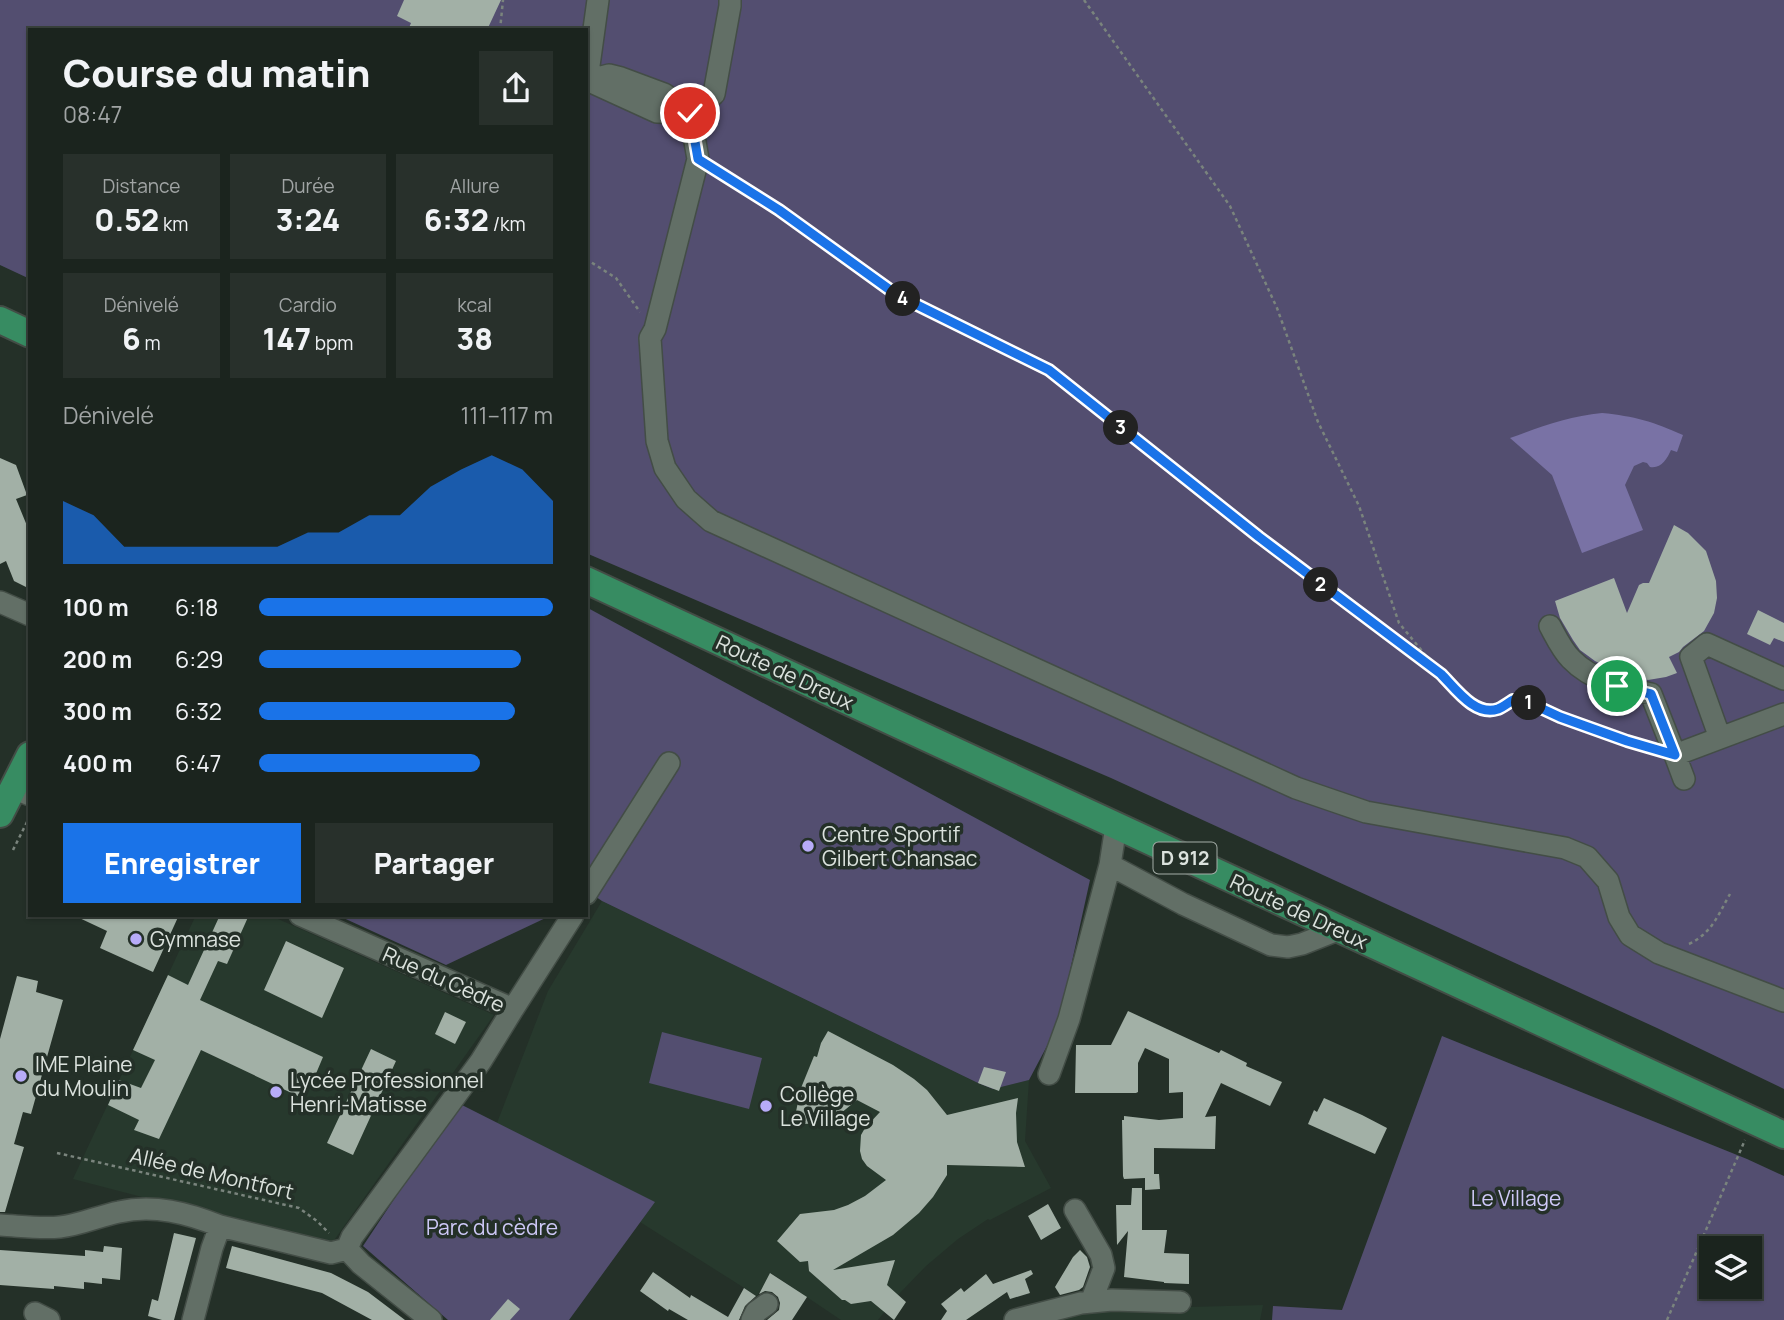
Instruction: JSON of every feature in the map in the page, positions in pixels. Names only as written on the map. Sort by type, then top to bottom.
[{"type":"main road","points":[[0,301],[28,313]]},
{"type":"main road","points":[[0,320],[28,333]]},
{"type":"main road","name":"Route de Dreux","points":[[588,581],[1784,1135]]},
{"type":"main road","points":[[0,814],[22,791],[28,763]]},
{"type":"street","points":[[588,73],[598,0]]},
{"type":"street","points":[[588,80],[657,112],[690,113],[714,94],[730,0]]},
{"type":"street","points":[[690,113],[698,159],[655,329],[650,338],[657,441],[665,468],[686,499],[711,521],[1296,788],[1366,813],[1566,848],[1587,858],[1608,881],[1619,917],[1630,935],[1659,953],[1784,1001]]},
{"type":"street","points":[[0,602],[28,614]]},
{"type":"street","points":[[1550,626],[1571,659],[1588,672],[1617,686],[1651,694],[1684,779]]},
{"type":"street","points":[[1720,738],[1691,657],[1706,644],[1784,679]]},
{"type":"street","points":[[1675,755],[1784,714]]},
{"type":"street","points":[[588,891],[669,763]]},
{"type":"street","points":[[1049,1074],[1069,1018],[1110,865],[1116,826]]},
{"type":"street","points":[[1110,865],[1182,904],[1271,945],[1288,947],[1302,944],[1340,929]]},
{"type":"street","name":"Rue du Cèdre","points":[[305,917],[513,1009],[481,1061],[352,1237],[347,1249]]},
{"type":"street","points":[[513,1009],[572,917]]},
{"type":"street","points":[[0,1225],[61,1227],[144,1208],[195,1216],[220,1226],[331,1253],[347,1249],[361,1264],[430,1320]]},
{"type":"street","points":[[1075,1210],[1101,1255],[1104,1268],[1091,1302]]},
{"type":"street","points":[[193,1320],[220,1226]]},
{"type":"street","points":[[1015,1320],[1081,1303],[1112,1300],[1180,1302]]},
{"type":"street","points":[[752,1320],[756,1312],[768,1304]]},
{"type":"path","points":[[500,28],[503,0]]},
{"type":"path","points":[[1084,0],[1230,206],[1277,308],[1318,422],[1359,506],[1399,622],[1441,674],[1466,700],[1484,711],[1497,709],[1513,700],[1532,704],[1627,741],[1675,755]]},
{"type":"path","points":[[698,159],[779,210],[897,295],[1049,370],[1259,537],[1441,674]]},
{"type":"path","points":[[588,260],[616,278],[643,317],[650,338]]},
{"type":"path","points":[[13,850],[28,820]]},
{"type":"path","points":[[1659,953],[1692,943],[1704,935],[1730,894]]},
{"type":"path","points":[[1667,1320],[1753,1121]]},
{"type":"path","name":"Allée de Montfort","points":[[57,1153],[299,1209],[317,1221],[347,1249]]},
{"type":"shaded area","points":[[1602,413],[1644,420],[1683,435],[1677,452],[1671,450],[1657,466],[1650,467],[1643,462],[1634,466],[1625,485],[1643,530],[1582,553],[1552,475],[1510,438],[1566,419]]},
{"type":"shaded area","name":"Collège Le Village","points":[[602,901],[978,1083],[993,1089],[1029,1080],[1025,1141],[1051,1188],[988,1219],[958,1239],[926,1266],[878,1320],[841,1320],[771,1273],[757,1296],[640,1222],[654,1202],[497,1123],[548,991]]},
{"type":"shaded area","name":"Lycée Professionnel Henri-Matisse","points":[[195,917],[274,917],[494,1015],[330,1246],[73,1179]]},
{"type":"shaded area","points":[[1263,1305],[1260,1320],[1045,1320],[1080,1310]]},
{"type":"green space","points":[[0,0],[1784,0],[1784,1089],[1111,778],[588,554],[588,28],[28,28],[28,278],[0,265]]},
{"type":"green space","name":"Centre Sportif Gilbert Chansac","points":[[588,608],[1090,880],[1058,1025],[1029,1080],[993,1089],[602,901],[588,891]]},
{"type":"green space","points":[[341,917],[548,917],[446,965]]},
{"type":"green space","points":[[662,1032],[762,1058],[749,1109],[649,1083]]},
{"type":"green space","name":"Le Village","points":[[1442,1036],[1784,1176],[1784,1320],[1272,1320],[1273,1306],[1342,1310]]},
{"type":"green space","name":"Parc du cèdre","points":[[458,1103],[655,1202],[569,1320],[448,1320],[363,1246]]},
{"type":"building","points":[[404,0],[501,0],[488,28],[409,28],[411,23],[397,16]]},
{"type":"building","points":[[0,458],[16,465],[27,495],[16,499],[28,528],[28,588],[14,581],[6,561],[0,564]]},
{"type":"building","points":[[1674,525],[1688,533],[1706,551],[1716,581],[1714,613],[1704,631],[1669,657],[1677,673],[1648,680],[1613,670],[1580,650],[1560,618],[1555,601],[1614,578],[1627,613],[1639,585],[1649,583]]},
{"type":"building","points":[[1758,610],[1784,623],[1784,642],[1774,638],[1770,645],[1747,634]]},
{"type":"building","name":"Gymnase","points":[[77,917],[178,917],[153,972],[100,948],[107,931]]},
{"type":"building","points":[[219,917],[248,917],[227,964],[218,961],[200,1000],[323,1057],[315,1076],[310,1074],[300,1097],[201,1050],[159,1139],[134,1130],[139,1120],[108,1105],[119,1080],[141,1088],[155,1060],[133,1050],[168,975],[188,985]]},
{"type":"building","points":[[286,941],[344,968],[322,1018],[264,990]]},
{"type":"building","name":"IME Plaine du Moulin","points":[[17,976],[38,981],[36,992],[63,1000],[31,1114],[23,1112],[14,1144],[24,1147],[5,1212],[0,1212],[0,1039]]},
{"type":"building","points":[[1128,1011],[1219,1053],[1221,1050],[1247,1063],[1246,1066],[1282,1082],[1270,1106],[1221,1083],[1205,1117],[1216,1116],[1215,1149],[1154,1148],[1154,1174],[1159,1174],[1160,1189],[1145,1190],[1145,1178],[1124,1179],[1122,1120],[1124,1116],[1159,1120],[1183,1118],[1183,1092],[1169,1093],[1169,1059],[1145,1048],[1138,1063],[1136,1093],[1075,1093],[1076,1045],[1111,1045]]},
{"type":"building","points":[[445,1012],[466,1022],[455,1044],[435,1034]]},
{"type":"building","points":[[828,1031],[914,1079],[927,1090],[947,1115],[1018,1098],[1017,1142],[1025,1167],[947,1165],[947,1175],[919,1213],[893,1235],[833,1270],[895,1260],[887,1285],[906,1302],[894,1320],[871,1301],[851,1304],[842,1300],[809,1271],[808,1261],[800,1262],[777,1241],[800,1214],[834,1210],[848,1205],[886,1180],[867,1166],[860,1151],[861,1135],[880,1112],[857,1100],[835,1118],[824,1123],[802,1124],[794,1121],[801,1088]]},
{"type":"building","points":[[371,1049],[396,1061],[353,1155],[327,1143]]},
{"type":"building","points":[[984,1067],[1006,1072],[999,1091],[978,1083]]},
{"type":"building","points":[[1324,1098],[1387,1128],[1375,1154],[1308,1124],[1314,1110],[1317,1112]]},
{"type":"building","points":[[1132,1188],[1142,1188],[1142,1230],[1167,1230],[1164,1253],[1189,1254],[1189,1284],[1124,1277],[1128,1231],[1117,1245],[1116,1205],[1131,1205]]},
{"type":"building","points":[[1048,1204],[1061,1228],[1041,1240],[1028,1216]]},
{"type":"building","points":[[174,1233],[196,1238],[174,1320],[162,1320],[148,1316],[152,1299],[158,1301]]},
{"type":"building","points":[[104,1246],[122,1248],[120,1280],[102,1278],[102,1284],[84,1282],[84,1289],[0,1285],[0,1250],[85,1256],[85,1250],[103,1252]]},
{"type":"building","points":[[232,1246],[331,1273],[368,1292],[405,1320],[372,1320],[322,1293],[226,1268]]},
{"type":"building","points":[[1080,1250],[1087,1257],[1090,1267],[1083,1287],[1060,1295],[1055,1287]]},
{"type":"building","points":[[1031,1270],[1033,1274],[1025,1279],[1030,1293],[1010,1299],[1007,1292],[966,1320],[941,1320],[947,1311],[941,1304],[961,1288],[964,1292],[986,1274],[993,1284]]},
{"type":"building","points":[[653,1272],[690,1298],[691,1295],[728,1317],[744,1288],[756,1296],[745,1306],[739,1320],[688,1320],[669,1309],[668,1311],[640,1291]]},
{"type":"building","points":[[770,1273],[807,1297],[792,1320],[767,1320],[779,1310],[780,1303],[772,1292],[759,1294]]},
{"type":"building","points":[[508,1299],[520,1309],[510,1320],[490,1320]]},
{"type":"place","name":"Centre Sportif Gilbert Chansac","points":[[808,846]]},
{"type":"place","name":"Gymnase","points":[[136,939]]},
{"type":"place","name":"IME Plaine du Moulin","points":[[21,1076]]},
{"type":"place","name":"Lycée Professionnel Henri-Matisse","points":[[276,1092]]},
{"type":"place","name":"Collège Le Village","points":[[766,1106]]},
{"type":"route","points":[[690,113],[698,159],[779,210],[897,295],[1049,370],[1259,537],[1441,674],[1466,700],[1484,711],[1497,709],[1513,700],[1532,704],[1627,741],[1675,755],[1651,694],[1617,686]]}]
